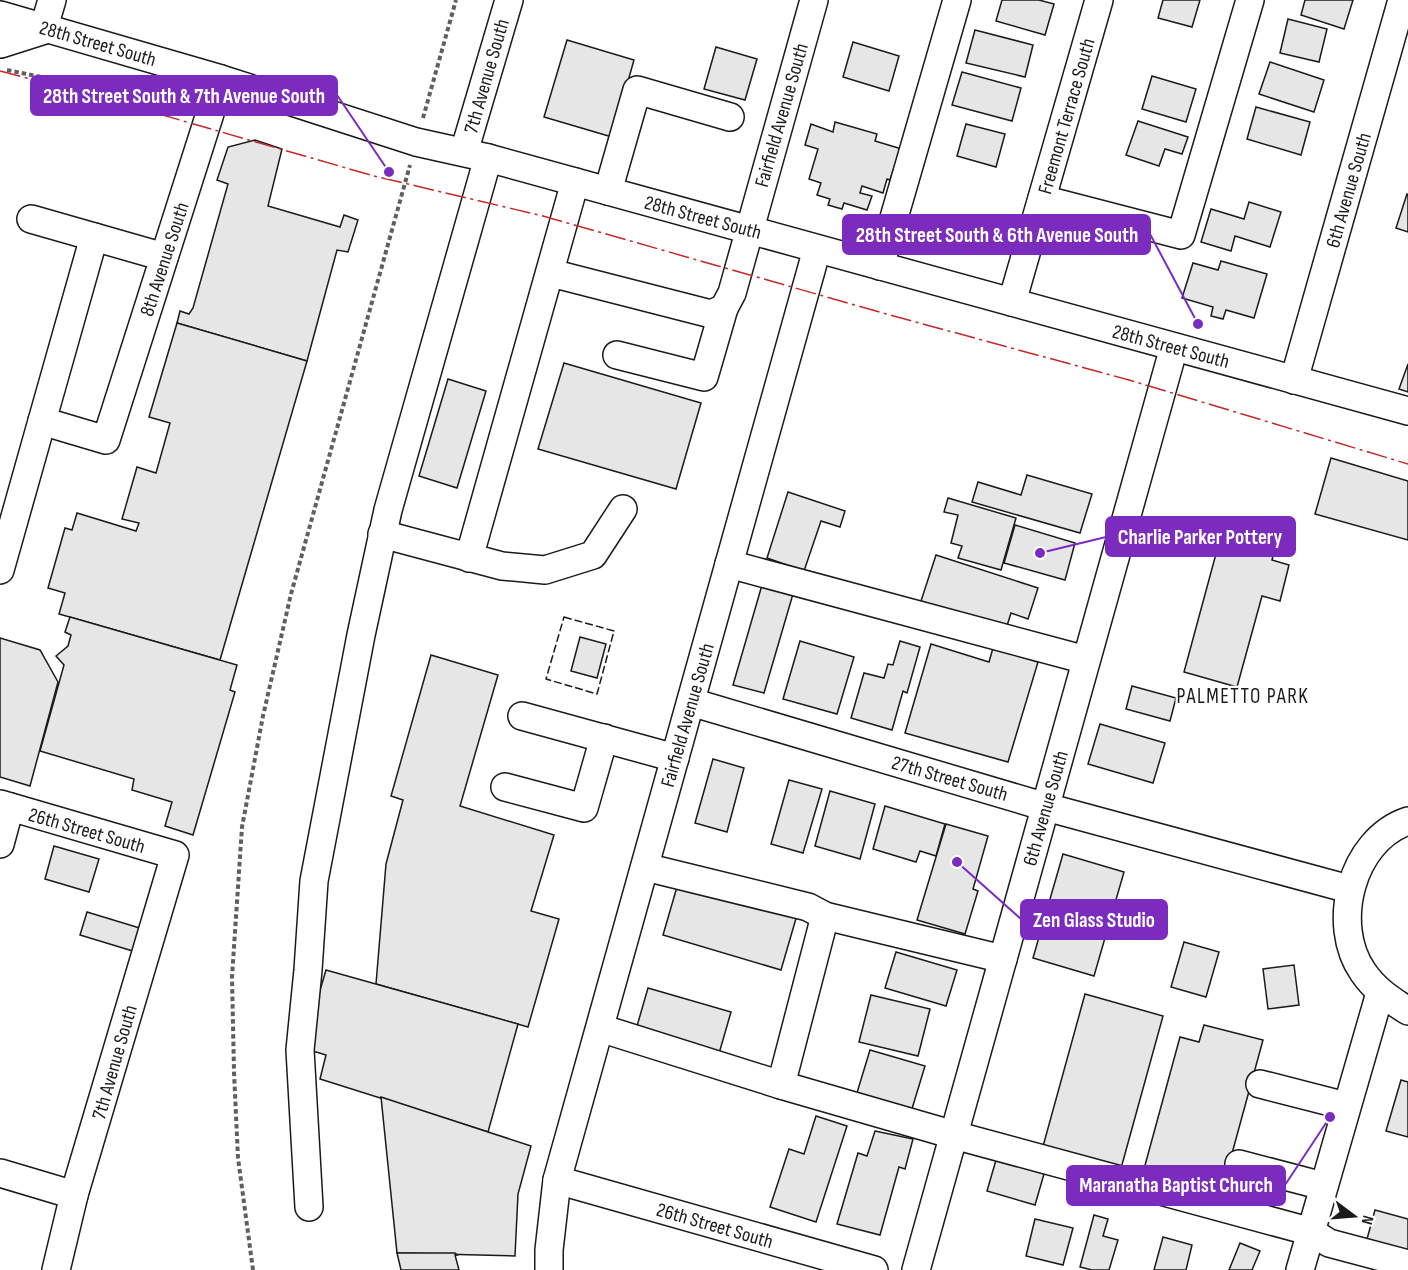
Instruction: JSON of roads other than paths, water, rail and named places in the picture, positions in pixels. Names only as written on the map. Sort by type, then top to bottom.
[{"type":"highway","points":[[0,41],[48,14]]},
{"type":"street","name":"7th Avenue South","points":[[309,1207],[300,1050],[314,881],[360,634],[382,534],[476,155],[509,0]]},
{"type":"street","name":"Fairfield Avenue South","points":[[617,355],[704,377],[724,308],[732,293],[814,0]]},
{"type":"street","points":[[880,266],[957,0]]},
{"type":"street","name":"Freemont Terrace South","points":[[1012,302],[1100,0]]},
{"type":"street","points":[[1042,199],[1181,235],[1250,0]]},
{"type":"street","name":"6th Avenue South","points":[[1294,380],[1402,0]]},
{"type":"street","name":"28th Street South","points":[[0,15],[48,14],[221,79],[416,142],[476,155],[1408,411]]},
{"type":"street","name":"8th Avenue South","points":[[42,421],[106,440],[221,79]]},
{"type":"street","points":[[608,191],[637,90],[730,117]]},
{"type":"street","points":[[469,558],[575,182]]},
{"type":"street","points":[[31,219],[164,257]]},
{"type":"street","points":[[0,570],[94,237]]},
{"type":"street","name":"Fairfield Avenue South","points":[[549,1270],[557,1180],[817,249]]},
{"type":"street","points":[[551,273],[711,314],[724,308]]},
{"type":"street","name":"6th Avenue South","points":[[916,1270],[1174,347]]},
{"type":"street","points":[[382,534],[502,566],[545,570],[593,555],[623,509]]},
{"type":"street","points":[[729,564],[1086,660]]},
{"type":"street","name":"27th Street South","points":[[691,702],[1046,807],[1350,889]]},
{"type":"street","points":[[522,716],[675,758]]},
{"type":"street","points":[[506,787],[584,808],[604,738]]},
{"type":"street","points":[[0,844],[5,806]]},
{"type":"street","name":"26th Street South","points":[[5,806],[175,855]]},
{"type":"street","points":[[1408,821],[1379,839],[1361,862],[1350,889],[1346,917],[1350,945],[1362,971],[1380,993],[1408,1011]]},
{"type":"street","name":"7th Avenue South","points":[[56,1270],[75,1195],[175,855]]},
{"type":"street","points":[[645,867],[808,907],[825,916],[1003,959]]},
{"type":"street","points":[[781,1085],[825,916]]},
{"type":"street","points":[[1300,1270],[1380,993]]},
{"type":"street","points":[[600,1028],[781,1085],[954,1135],[1312,1232],[1329,1243],[1408,1264]]},
{"type":"street","points":[[1260,1084],[1346,1106]]},
{"type":"street","points":[[1239,1164],[1323,1186]]},
{"type":"street","points":[[0,1173],[75,1195]]},
{"type":"street","name":"26th Street South","points":[[557,1180],[874,1270]]},
{"type":"place","name":"28th Street South & 7th Avenue South","points":[[389,172]]},
{"type":"place","name":"28th Street South & 6th Avenue South","points":[[1198,324]]},
{"type":"place","name":"Charlie Parker Pottery","points":[[1040,553]]},
{"type":"place","name":"Zen Glass Studio","points":[[957,862]]},
{"type":"place","name":"Maranatha Baptist Church","points":[[1330,1117]]},
{"type":"district","name":"PALMETTO PARK","points":[[1243,696]]}]
